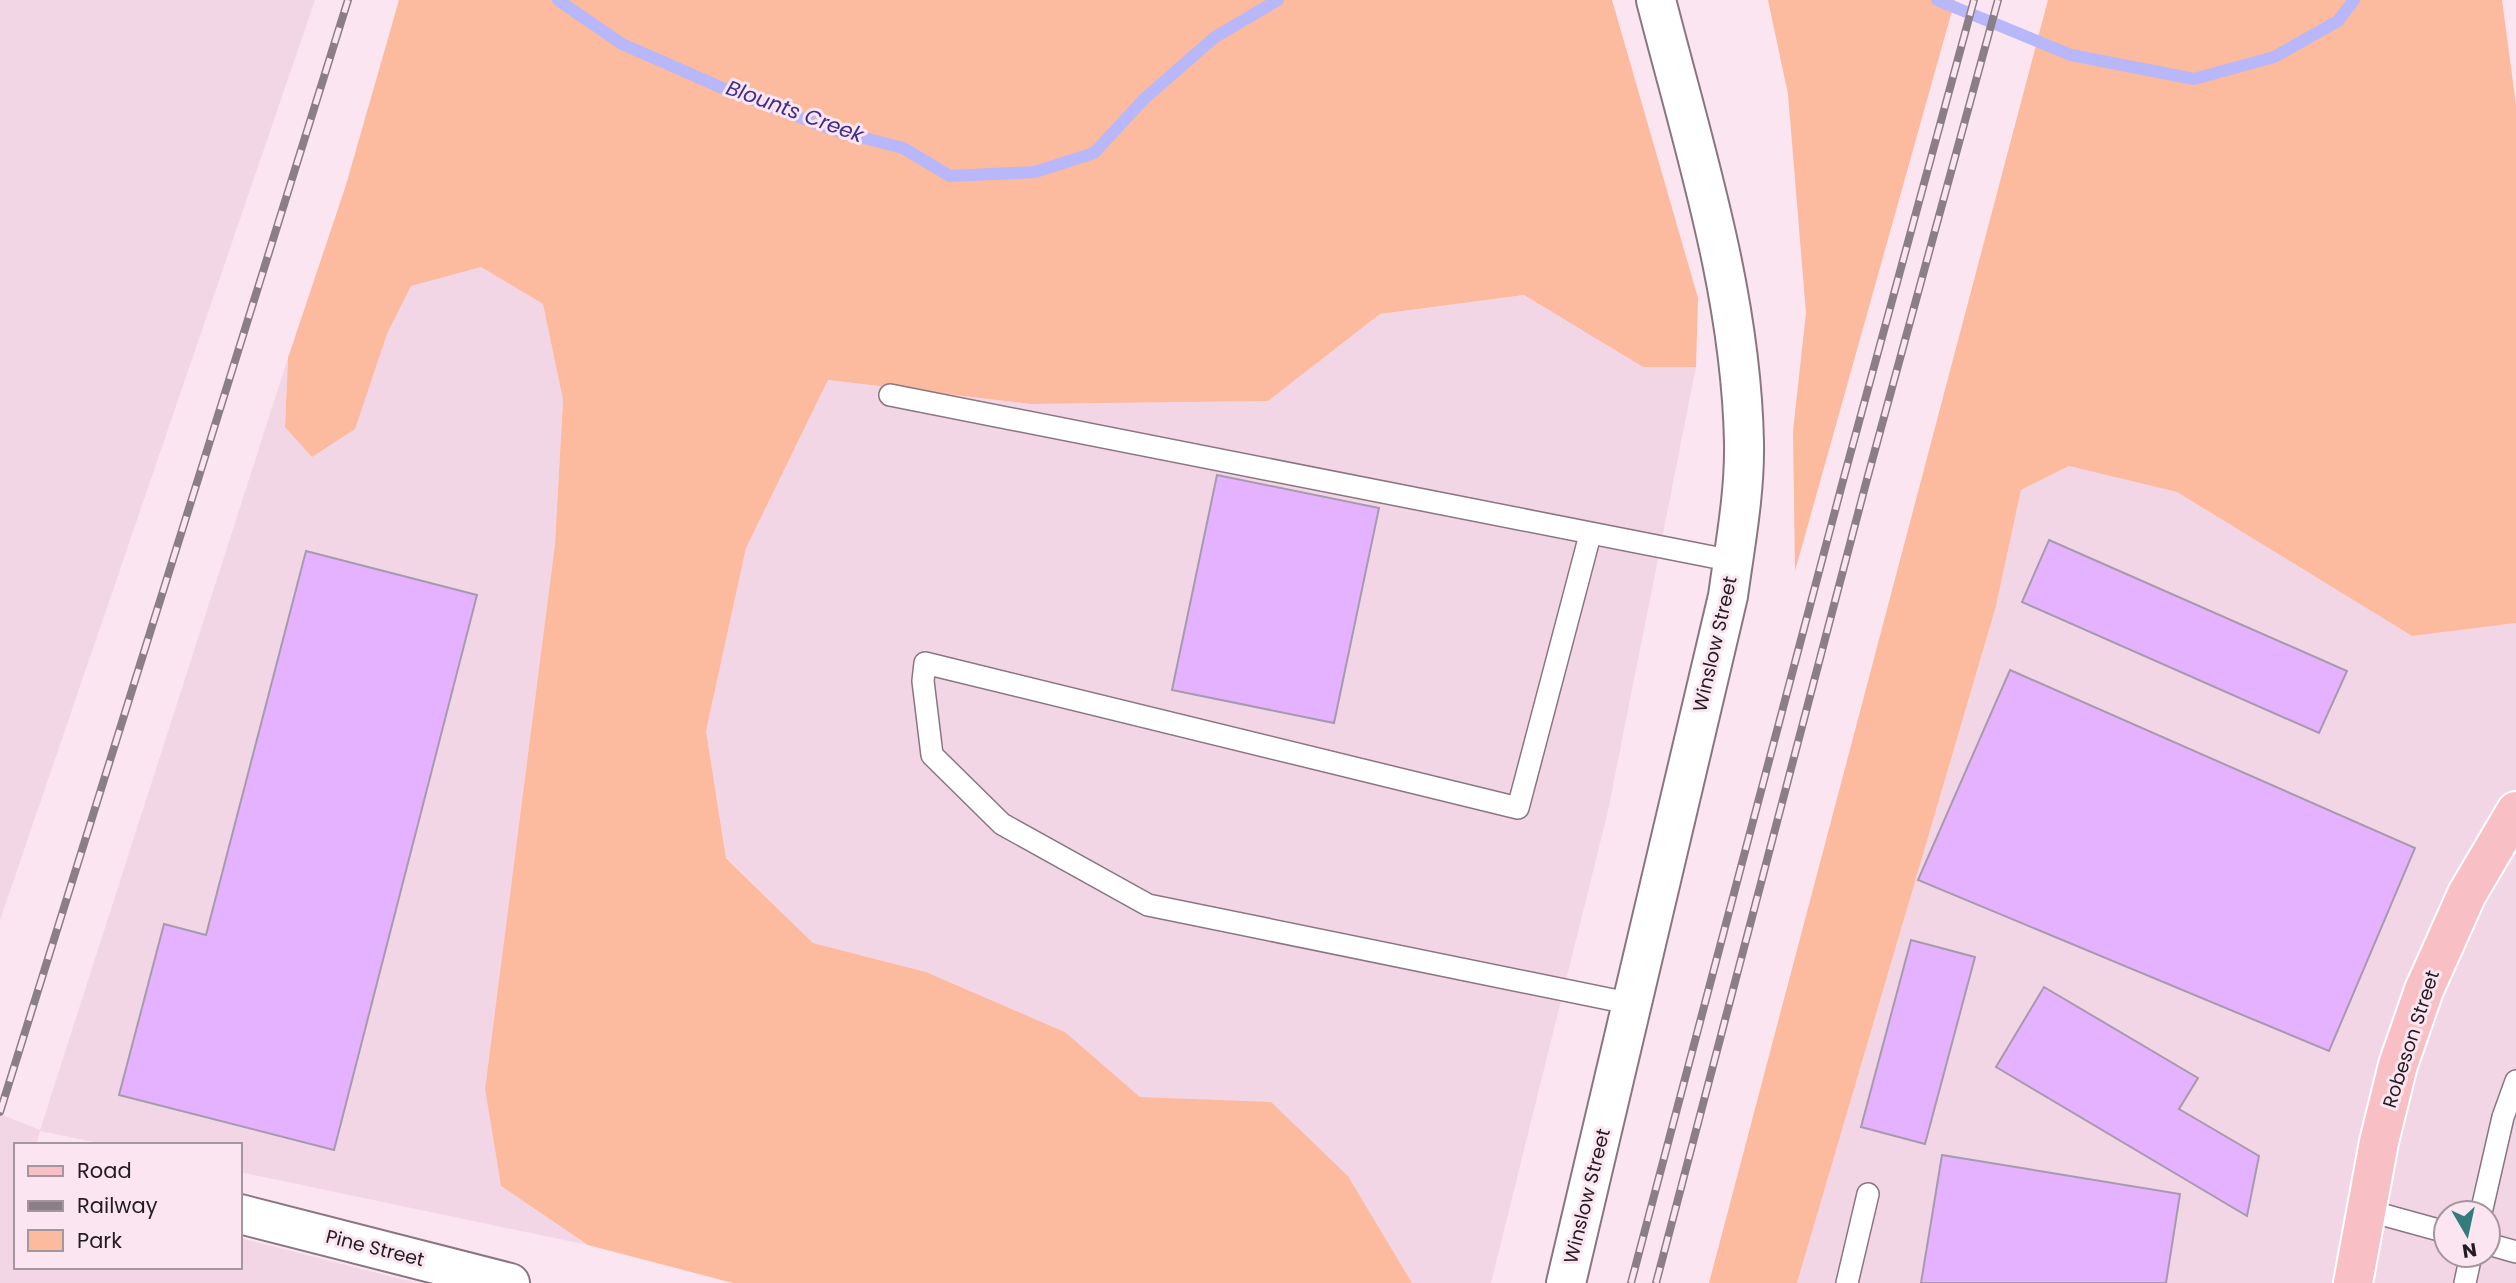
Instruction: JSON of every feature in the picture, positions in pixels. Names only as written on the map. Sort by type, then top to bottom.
[{"type":"main road","name":"Robeson Street","points":[[2353,1283],[2379,1142],[2398,1065],[2424,990],[2467,894],[2516,811]]},
{"type":"street","name":"Winslow Street","points":[[1566,1283],[1726,608],[1744,444],[1738,355],[1723,264],[1656,0]]},
{"type":"street","name":"Pine Street","points":[[242,1215],[510,1283]]},
{"type":"lane","points":[[890,395],[1590,535],[1733,561]]},
{"type":"lane","points":[[1590,535],[1518,808],[925,663],[923,681],[932,755],[1002,824],[1148,905],[1633,1004]]},
{"type":"lane","points":[[2484,1199],[2503,1116],[2516,1081]]},
{"type":"lane","points":[[1847,1283],[1868,1194]]},
{"type":"lane","points":[[2366,1210],[2432,1228]]},
{"type":"shaded area","points":[[0,0],[315,0],[0,920]]},
{"type":"shaded area","points":[[481,267],[543,304],[563,400],[555,544],[485,1089],[501,1186],[588,1245],[242,1172],[242,1143],[98,1143],[40,1131],[37,1143],[14,1143],[14,1269],[242,1269],[242,1239],[417,1283],[0,1283],[0,1114],[40,1130],[288,358],[285,427],[387,334],[410,286]]},
{"type":"shaded area","points":[[1524,295],[1643,367],[1696,367],[1608,811],[1491,1283],[1412,1283],[1348,1176],[1271,1103],[1140,1097],[1065,1032],[926,972],[813,943],[726,857],[706,731],[746,548],[828,380],[1031,404],[1268,401],[1380,314]]},
{"type":"shaded area","points":[[2069,466],[2177,492],[2412,636],[2516,623],[2516,1283],[1797,1283],[1996,606],[2021,490]]},
{"type":"green space","points":[[399,0],[1612,0],[1698,298],[1696,367],[1643,367],[1524,295],[1380,314],[1268,401],[1031,404],[828,380],[746,548],[706,731],[726,858],[813,943],[926,972],[1065,1032],[1140,1097],[1271,1102],[1348,1176],[1412,1283],[733,1283],[588,1245],[501,1186],[485,1089],[555,544],[563,400],[543,304],[481,267],[411,286],[387,334],[355,429],[312,457],[285,427],[288,358],[346,185]]},
{"type":"green space","points":[[1768,0],[1955,0],[1795,571],[1793,431],[1806,313],[1788,94]]},
{"type":"green space","points":[[2048,0],[2502,0],[2516,105],[2516,623],[2412,636],[2177,492],[2069,466],[2021,490],[1996,606],[1797,1283],[1709,1283]]},
{"type":"building","points":[[1217,475],[1379,508],[1334,723],[1172,690]]},
{"type":"building","points":[[2049,540],[2347,671],[2319,733],[2022,602]]},
{"type":"building","points":[[306,551],[477,595],[334,1150],[119,1095],[164,924],[206,935]]},
{"type":"building","points":[[2010,670],[2415,848],[2329,1051],[1918,880]]},
{"type":"building","points":[[1911,940],[1975,957],[1925,1144],[1861,1127]]},
{"type":"building","points":[[2044,987],[2198,1078],[2179,1109],[2259,1156],[2247,1216],[1996,1067]]},
{"type":"building","points":[[1942,1155],[2180,1194],[2166,1283],[1921,1283]]},
{"type":"waterway","name":"Blounts Creek","points":[[558,0],[622,44],[727,90],[833,130],[903,148],[950,176],[1035,172],[1094,153],[1145,98],[1215,37],[1278,0]]},
{"type":"waterway","name":"Blounts Creek","points":[[1937,0],[2071,55],[2194,79],[2274,57],[2338,21],[2354,0]]},
{"type":"railway","points":[[0,1112],[348,0]]},
{"type":"railway","points":[[1631,1283],[1844,477],[1974,0]]},
{"type":"railway","points":[[1656,1283],[1866,483],[1998,0]]}]
